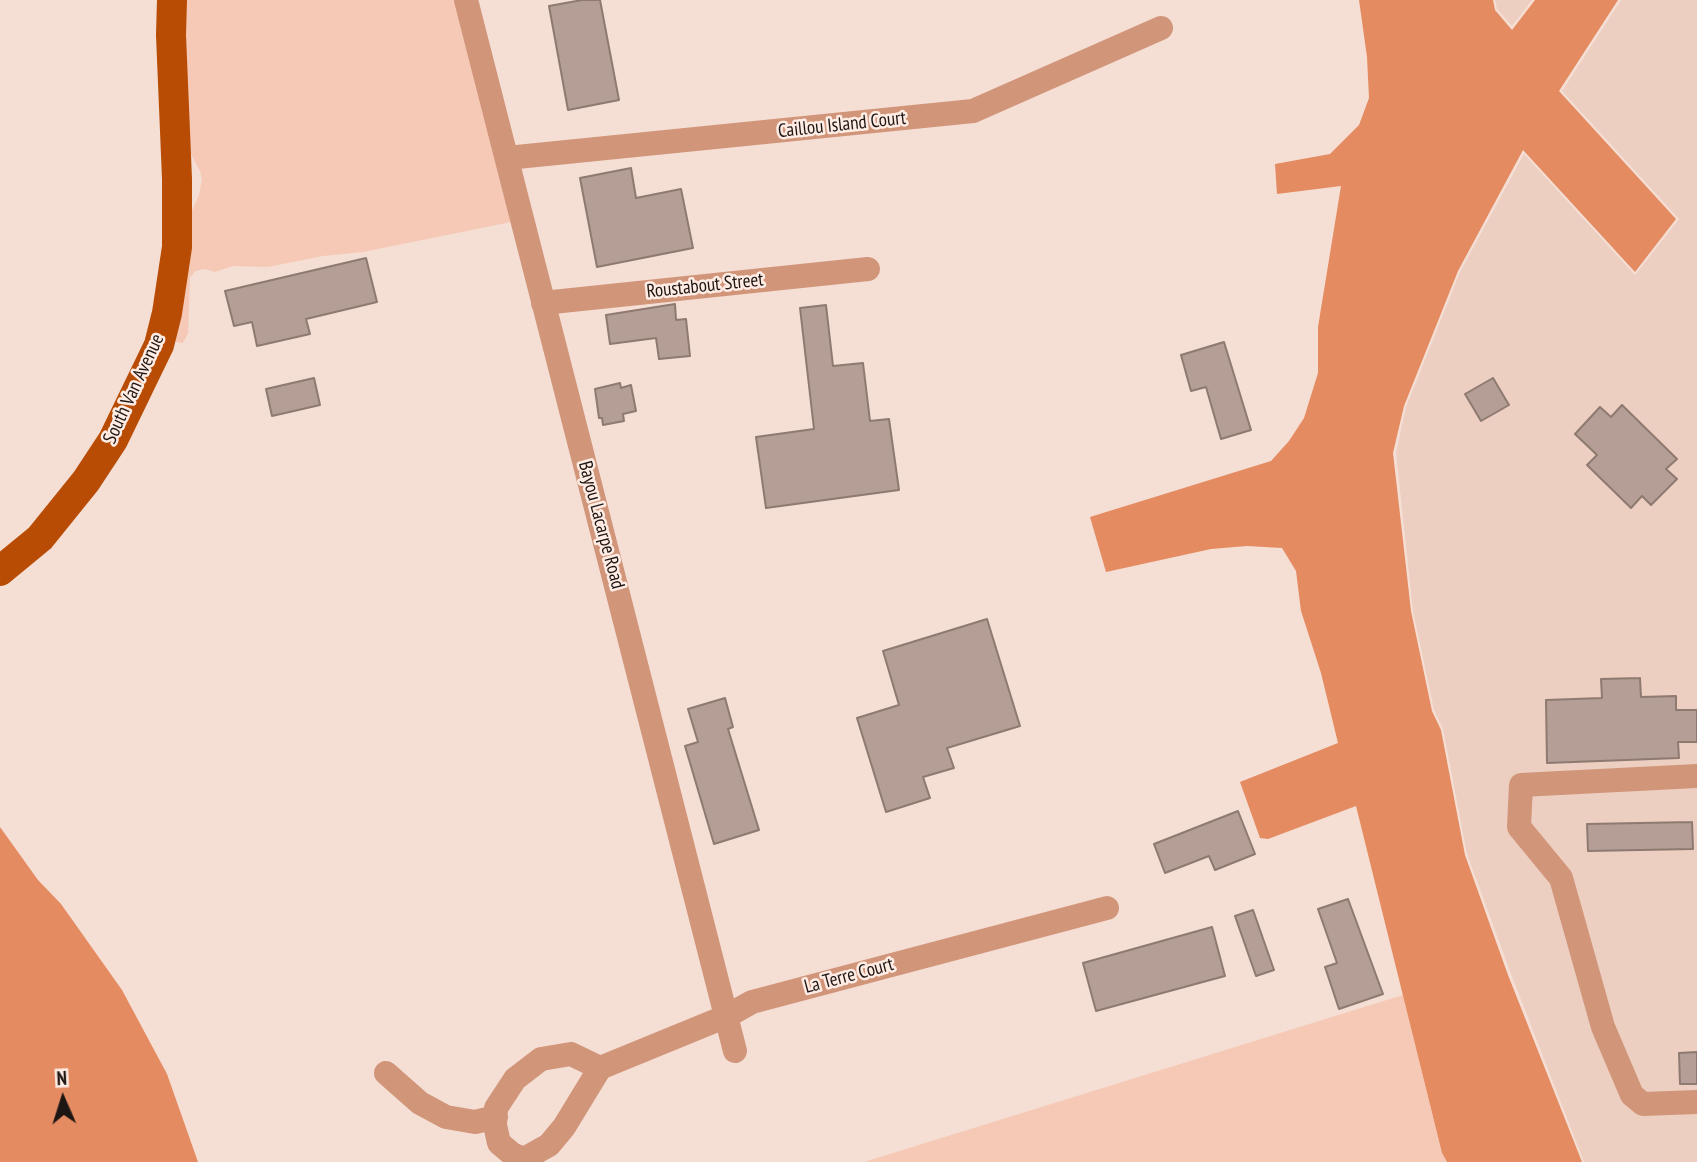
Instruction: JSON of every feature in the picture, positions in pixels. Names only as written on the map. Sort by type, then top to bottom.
[{"type":"main road","name":"South Van Avenue","points":[[1,569],[40,538],[86,481],[113,440],[159,345],[177,247],[177,179],[170,35],[172,0]]},
{"type":"street","name":"Bayou Lacarpe Road","points":[[466,0],[735,1051]]},
{"type":"street","name":"Caillou Island Court","points":[[507,158],[973,111],[1161,29]]},
{"type":"street","name":"Roustabout Street","points":[[543,303],[868,269]]},
{"type":"street","points":[[1697,776],[1521,785],[1519,827],[1561,878],[1603,1027],[1632,1095],[1643,1104],[1697,1102]]},
{"type":"street","name":"La Terre Court","points":[[600,1068],[727,1016],[752,1002],[1107,908]]},
{"type":"street","points":[[570,1054],[600,1068],[549,1145],[524,1161],[499,1143],[496,1108],[515,1079],[541,1059],[570,1054]]},
{"type":"street","points":[[386,1073],[420,1103],[446,1117],[475,1122],[496,1117]]},
{"type":"shaded area","points":[[179,0],[455,0],[511,222],[363,252],[323,256],[268,267],[233,266],[215,272],[205,269],[195,271],[190,278],[188,333],[183,343],[176,342],[171,334],[186,224],[199,195],[202,179],[185,143]]},
{"type":"shaded area","points":[[1359,0],[1493,0],[1495,10],[1512,30],[1535,0],[1618,0],[1559,91],[1676,219],[1635,272],[1523,150],[1458,271],[1404,406],[1393,453],[1411,611],[1432,711],[1441,730],[1465,855],[1508,975],[1582,1162],[1447,1162],[1442,1153],[1356,806],[1268,839],[1260,838],[1240,782],[1338,743],[1321,673],[1301,611],[1296,571],[1282,548],[1247,546],[1211,549],[1106,572],[1090,517],[1271,461],[1289,441],[1304,418],[1318,373],[1318,327],[1341,186],[1277,194],[1275,164],[1330,154],[1359,125],[1369,98],[1367,57]]},
{"type":"shaded area","points":[[1495,0],[1532,0],[1512,26],[1497,9]]},
{"type":"shaded area","points":[[1621,0],[1697,0],[1697,1162],[1584,1162],[1467,854],[1443,729],[1434,710],[1413,611],[1396,453],[1406,407],[1460,272],[1524,154],[1635,275],[1679,219],[1562,91]]},
{"type":"shaded area","points":[[0,827],[38,880],[61,904],[122,990],[167,1074],[198,1162],[0,1162]]},
{"type":"shaded area","points":[[1403,995],[1442,1153],[1447,1162],[864,1162]]},
{"type":"building","points":[[582,0],[600,0],[619,100],[568,110],[549,6]]},
{"type":"building","points":[[631,168],[636,198],[681,189],[693,248],[597,267],[580,178]]},
{"type":"building","points":[[366,258],[377,302],[306,319],[310,334],[257,346],[252,322],[234,326],[225,291]]},
{"type":"building","points":[[675,304],[676,320],[686,319],[690,356],[659,359],[656,338],[610,344],[606,315]]},
{"type":"building","points":[[826,305],[833,366],[863,363],[870,421],[889,419],[899,490],[766,508],[756,437],[814,429],[800,308]]},
{"type":"building","points":[[1224,342],[1251,430],[1221,439],[1206,387],[1191,391],[1181,355]]},
{"type":"building","points":[[314,378],[320,405],[272,416],[266,389]]},
{"type":"building","points":[[1493,378],[1509,405],[1481,421],[1465,394]]},
{"type":"building","points":[[620,383],[621,388],[631,385],[636,411],[623,414],[624,421],[603,425],[602,418],[599,418],[595,389]]},
{"type":"building","points":[[1622,405],[1677,459],[1666,469],[1677,479],[1651,505],[1642,496],[1631,508],[1587,465],[1597,455],[1575,434],[1600,407],[1611,417]]},
{"type":"building","points":[[987,619],[1020,726],[947,748],[954,768],[923,777],[930,798],[886,812],[857,718],[899,705],[883,651]]},
{"type":"building","points":[[1640,678],[1641,697],[1676,696],[1676,710],[1697,710],[1697,742],[1678,742],[1679,758],[1547,763],[1546,700],[1602,698],[1601,679]]},
{"type":"building","points":[[725,698],[733,727],[728,729],[759,830],[714,844],[685,746],[698,742],[688,709]]},
{"type":"building","points":[[1238,811],[1255,854],[1215,870],[1209,856],[1165,873],[1154,844]]},
{"type":"building","points":[[1692,822],[1693,849],[1588,851],[1587,824]]},
{"type":"building","points":[[1348,899],[1383,994],[1339,1009],[1325,967],[1337,963],[1318,909]]},
{"type":"building","points":[[1253,910],[1274,970],[1256,976],[1235,916]]},
{"type":"building","points":[[1212,927],[1225,976],[1096,1011],[1083,963]]},
{"type":"building","points":[[1697,1052],[1697,1084],[1680,1084],[1679,1053]]}]
